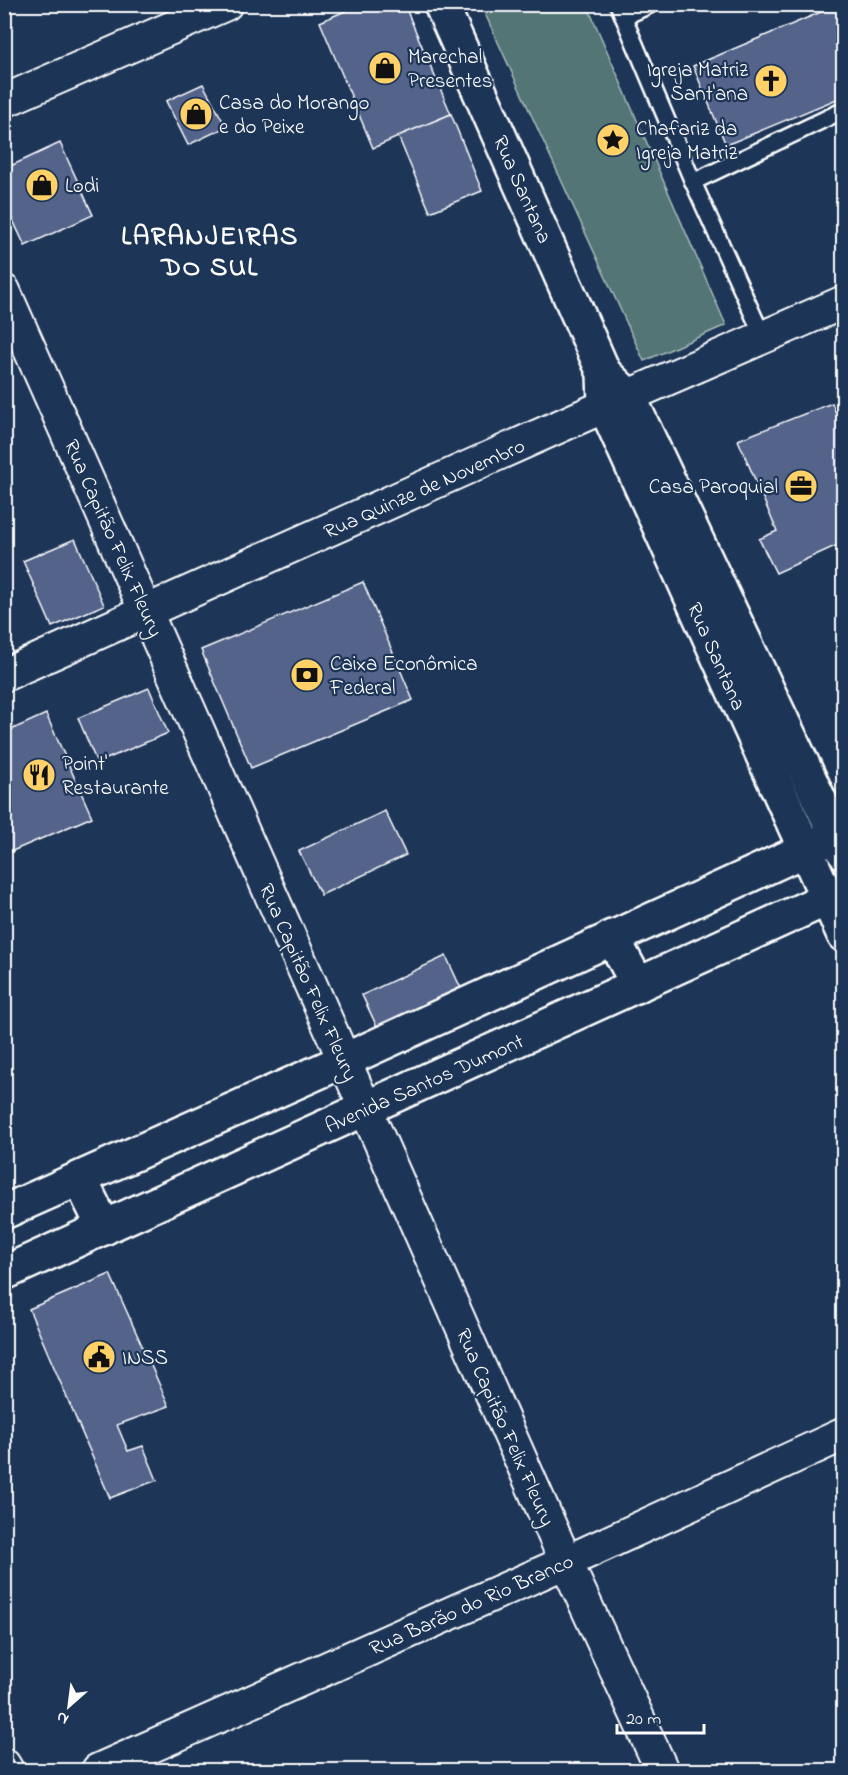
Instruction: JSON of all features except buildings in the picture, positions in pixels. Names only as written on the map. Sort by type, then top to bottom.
[{"type":"main road","name":"Rua Santana","points":[[441,4],[604,373],[724,635],[804,849],[836,895],[843,935]]},
{"type":"main road","name":"Rua Santana","points":[[724,635],[841,840]]},
{"type":"main road","points":[[4,1212],[343,1061],[804,849],[841,840]]},
{"type":"main road","name":"Avenida Santos Dumont","points":[[4,1273],[836,895]]},
{"type":"main road","points":[[612,937],[638,985]]},
{"type":"main road","points":[[80,1179],[104,1228]]},
{"type":"street","points":[[4,101],[226,4]]},
{"type":"street","name":"Rua Capitão Felix Fleury","points":[[4,291],[343,1061],[566,1562],[662,1770]]},
{"type":"street","name":"Rua Quinze de Novembro","points":[[4,675],[843,302]]},
{"type":"street","name":"Rua Barão do Rio Branco","points":[[98,1770],[566,1562],[843,1434]]},
{"type":"street","points":[[4,1765],[7,1770]]},
{"type":"lane","points":[[652,4],[621,11],[693,182],[763,337]]},
{"type":"lane","points":[[693,182],[843,110]]},
{"type":"green space","points":[[481,5],[587,5],[726,325],[644,361]]},
{"type":"place","name":"Marechal Presentes","points":[[385,68]]},
{"type":"place","name":"Igreja Matriz Sant'ana","points":[[771,81]]},
{"type":"place","name":"Casa do Morango e do Peixe","points":[[196,114]]},
{"type":"place","name":"Chafariz da Igreja Matriz","points":[[613,140]]},
{"type":"place","name":"Lodi","points":[[42,185]]},
{"type":"place","name":"Casa Paroquial","points":[[801,486]]},
{"type":"place","name":"Caixa Econômica Federal","points":[[307,675]]},
{"type":"place","name":"Point' Restaurante","points":[[39,775]]},
{"type":"place","name":"INSS","points":[[99,1357]]},
{"type":"district","name":"LARANJEIRAS DO SUL","points":[[210,250]]}]
